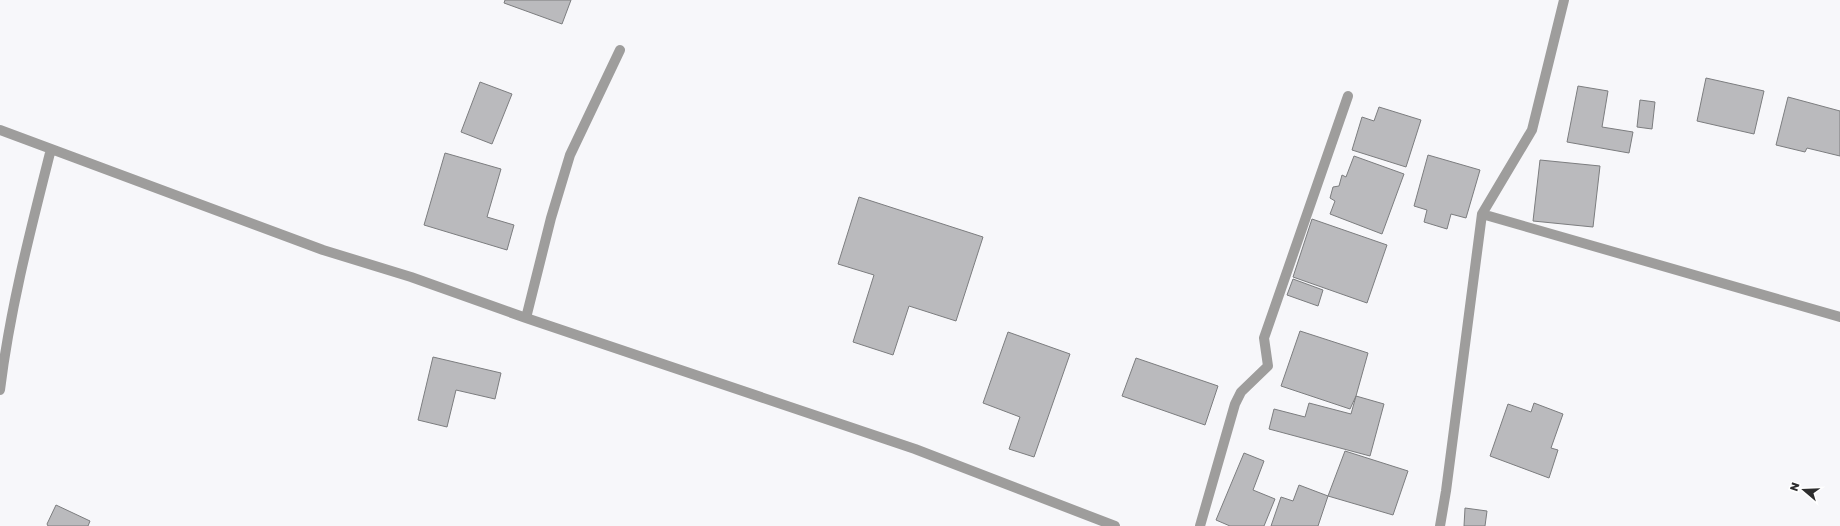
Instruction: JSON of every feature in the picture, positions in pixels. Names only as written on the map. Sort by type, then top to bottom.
[{"type":"street","points":[[1440,526],[1446,491],[1482,214],[1532,130],[1564,0]]},
{"type":"street","points":[[526,318],[551,218],[570,155],[620,50]]},
{"type":"street","points":[[1200,526],[1235,404],[1241,392],[1268,366],[1264,338],[1348,96]]},
{"type":"street","points":[[0,130],[323,250],[411,277],[526,318],[915,449],[1115,526]]},
{"type":"street","points":[[0,390],[5,353],[31,224],[51,149]]},
{"type":"street","points":[[1482,214],[1840,317]]},
{"type":"building","points":[[505,0],[571,0],[562,24],[504,3]]},
{"type":"building","points":[[1706,78],[1764,91],[1754,134],[1697,121]]},
{"type":"building","points":[[480,82],[512,94],[492,144],[461,132]]},
{"type":"building","points":[[1578,86],[1608,91],[1602,127],[1633,132],[1629,153],[1567,142]]},
{"type":"building","points":[[1788,97],[1840,111],[1840,156],[1807,148],[1805,152],[1776,145]]},
{"type":"building","points":[[1640,100],[1655,102],[1652,129],[1637,127]]},
{"type":"building","points":[[1379,107],[1421,120],[1406,167],[1352,150],[1362,117],[1374,121]]},
{"type":"building","points":[[445,153],[501,169],[487,217],[514,225],[507,250],[424,225]]},
{"type":"building","points":[[1428,155],[1480,170],[1466,218],[1451,214],[1447,229],[1424,222],[1427,210],[1414,206]]},
{"type":"building","points":[[1354,156],[1404,174],[1382,234],[1330,214],[1335,201],[1330,198],[1333,187],[1339,186],[1342,175],[1346,177]]},
{"type":"building","points":[[1540,160],[1600,166],[1593,227],[1533,221]]},
{"type":"building","points":[[859,197],[983,237],[956,321],[909,306],[893,355],[853,342],[874,275],[838,264]]},
{"type":"building","points":[[1312,219],[1387,245],[1367,303],[1293,277]]},
{"type":"building","points":[[1293,279],[1323,290],[1318,306],[1287,295]]},
{"type":"building","points":[[1300,331],[1368,353],[1356,396],[1350,409],[1281,386]]},
{"type":"building","points":[[1008,332],[1070,354],[1034,457],[1009,449],[1020,417],[983,403]]},
{"type":"building","points":[[433,357],[501,373],[495,399],[456,390],[447,427],[418,420]]},
{"type":"building","points":[[1136,358],[1218,386],[1205,425],[1122,396]]},
{"type":"building","points":[[1356,396],[1384,404],[1370,456],[1269,429],[1274,409],[1305,417],[1309,403],[1351,414]]},
{"type":"building","points":[[1534,403],[1563,414],[1551,448],[1558,450],[1549,478],[1490,456],[1508,404],[1531,412]]},
{"type":"building","points":[[1345,451],[1408,471],[1393,515],[1328,496]]},
{"type":"building","points":[[1244,453],[1264,461],[1253,490],[1275,499],[1264,526],[1230,526],[1216,520]]},
{"type":"building","points":[[1299,485],[1328,496],[1318,526],[1271,526],[1281,497],[1293,501]]},
{"type":"building","points":[[56,505],[90,521],[88,526],[48,526],[47,524]]},
{"type":"building","points":[[1465,508],[1487,511],[1485,526],[1464,526]]}]
